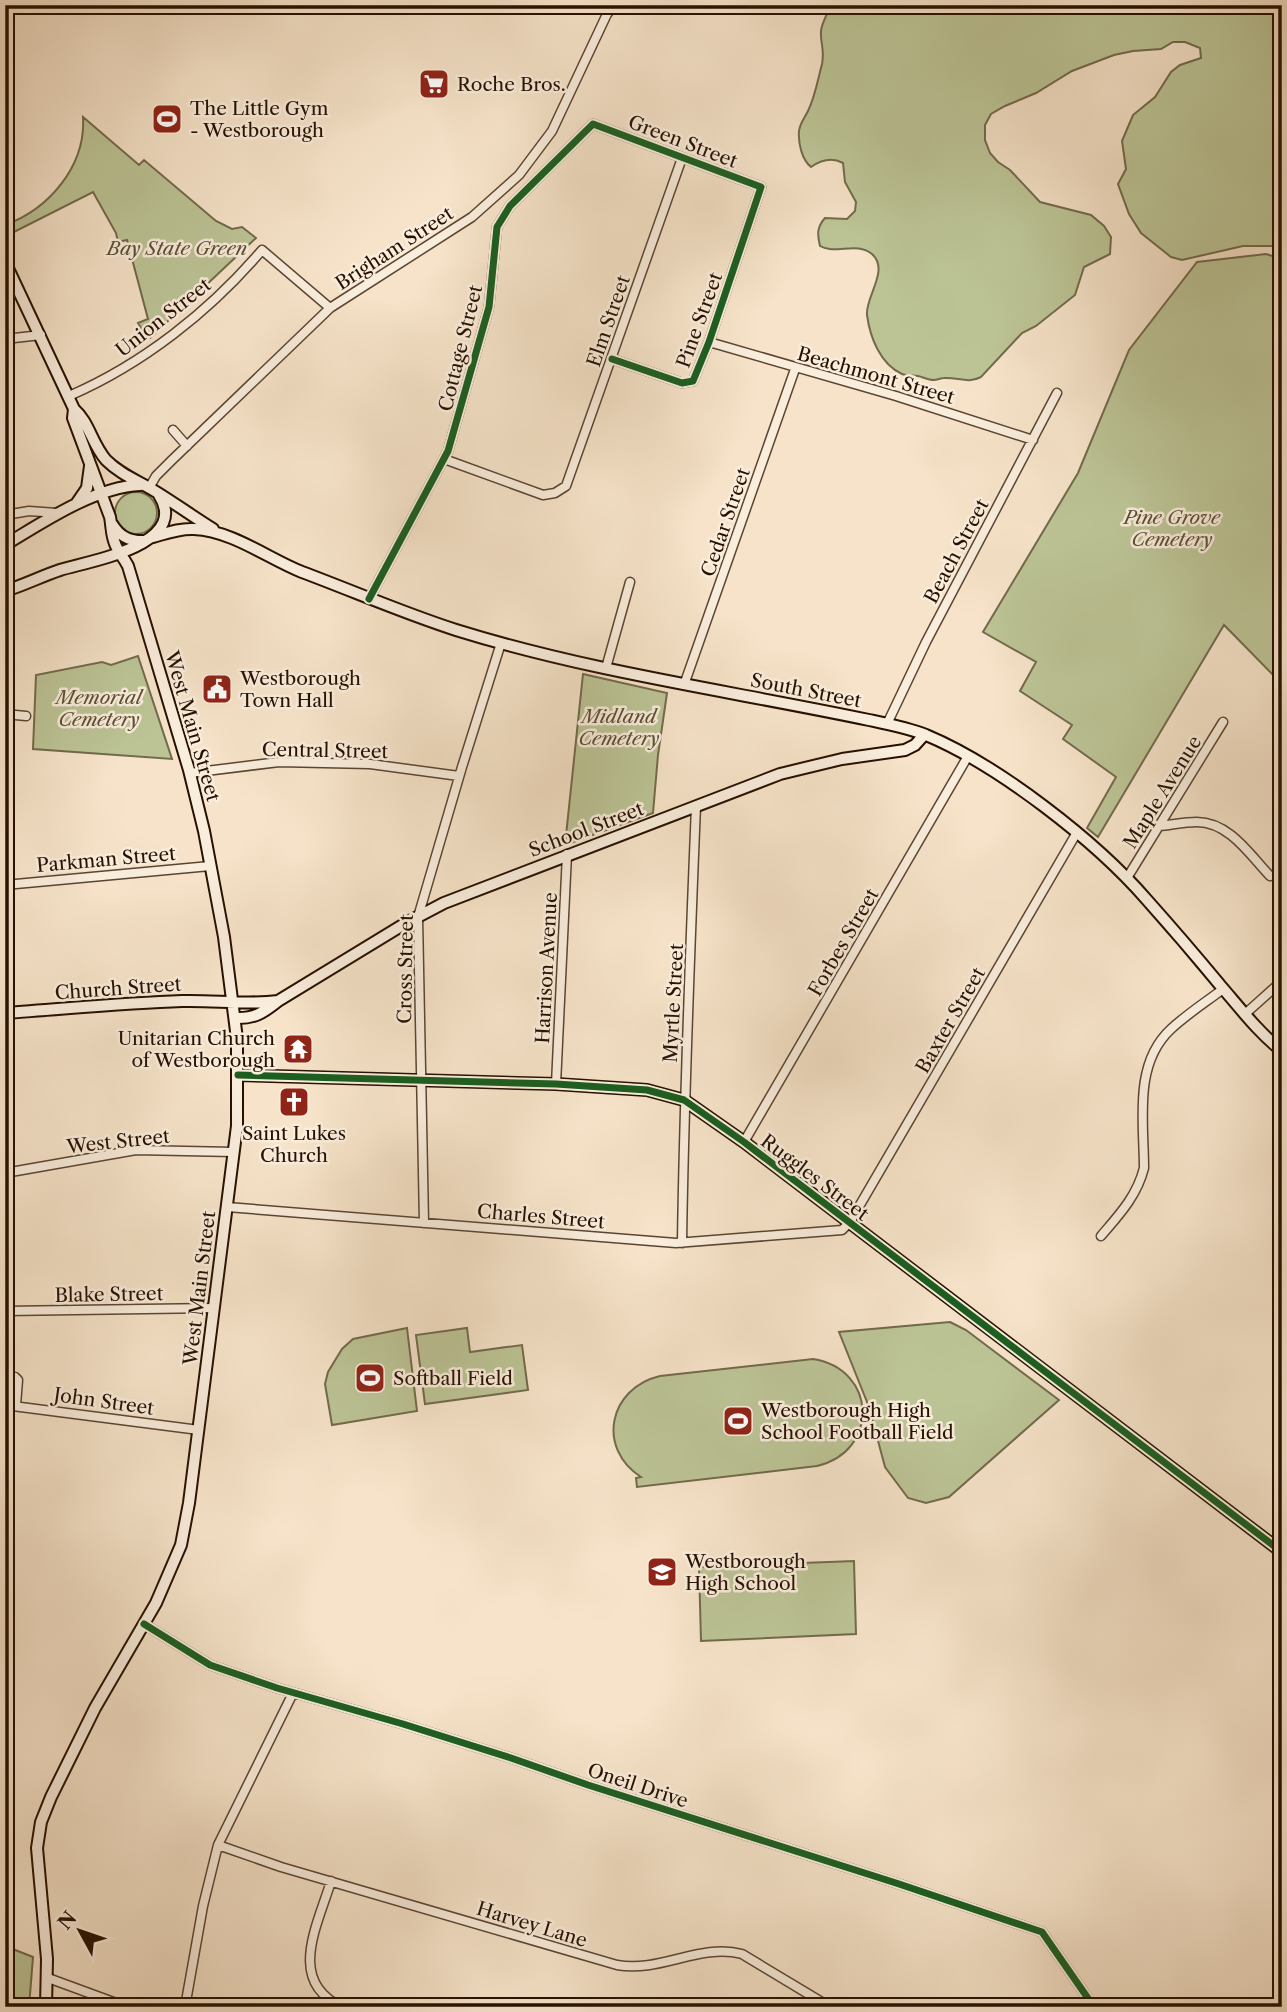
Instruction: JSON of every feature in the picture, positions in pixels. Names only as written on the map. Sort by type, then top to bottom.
[{"type":"main road","points":[[5,262],[74,409],[82,416],[95,445],[112,465],[159,495],[165,513],[162,525],[150,539],[133,541],[124,537],[110,519],[111,500],[122,489]]},
{"type":"main road","name":"West Main Street","points":[[46,2007],[48,1978],[38,1860],[41,1822],[95,1708],[165,1584],[181,1545],[199,1430],[234,1152],[238,1075],[235,1018],[224,937],[190,773],[123,556],[110,530],[110,519],[73,418],[74,409]]},
{"type":"main road","points":[[76,505],[88,488],[90,466]]},
{"type":"main road","points":[[5,545],[57,513],[76,505],[128,486],[146,486]]},
{"type":"main road","name":"South Street","points":[[159,495],[224,536],[299,570],[421,618],[501,643],[606,668],[887,724],[923,734],[968,756],[1004,779],[1076,834],[1127,878],[1245,1014],[1282,1051]]},
{"type":"main road","name":"South Street","points":[[5,592],[63,569],[123,556],[150,539],[194,529],[224,536]]},
{"type":"main road","name":"School Street","points":[[235,1018],[261,1015],[278,1002],[444,903],[567,854],[800,768],[905,750],[915,745],[923,734]]},
{"type":"main road","name":"Church Street","points":[[5,1013],[177,1001],[232,1001]]},
{"type":"main road","points":[[232,1001],[278,1002]]},
{"type":"main road","name":"Ruggles Street","points":[[238,1075],[556,1084],[647,1090],[684,1100],[850,1222],[1282,1552]]},
{"type":"street","name":"Brigham Street","points":[[146,486],[330,308],[472,216],[519,175],[552,131],[607,14],[614,5]]},
{"type":"street","name":"Green Street","points":[[593,124],[761,187]]},
{"type":"street","name":"Cottage Street","points":[[369,598],[444,459],[463,403],[489,307],[494,278],[495,232],[499,222],[510,206],[593,124]]},
{"type":"street","name":"Elm Street","points":[[444,459],[538,493],[552,495],[560,491],[571,478],[682,158]]},
{"type":"street","name":"Pine Street","points":[[612,359],[682,383],[690,383],[696,378],[761,187]]},
{"type":"street","name":"Union Street","points":[[69,396],[113,375],[160,344],[199,313],[262,250],[330,308]]},
{"type":"street","points":[[5,339],[41,335]]},
{"type":"street","name":"Beachmont Street","points":[[709,342],[896,396],[1033,440]]},
{"type":"street","name":"Cedar Street","points":[[684,685],[795,369]]},
{"type":"street","name":"Beach Street","points":[[887,724],[926,642],[1057,393]]},
{"type":"street","points":[[173,430],[187,446]]},
{"type":"street","points":[[5,515],[29,511],[57,513]]},
{"type":"street","points":[[606,668],[630,582]]},
{"type":"street","name":"Cross Street","points":[[424,1223],[418,917],[501,643]]},
{"type":"street","points":[[5,714],[26,716]]},
{"type":"street","name":"Maple Avenue","points":[[1127,878],[1223,722]]},
{"type":"street","name":"Forbes Street","points":[[744,1142],[968,756]]},
{"type":"street","name":"Central Street","points":[[190,773],[279,762],[370,764],[459,776]]},
{"type":"street","name":"Myrtle Street","points":[[682,1243],[684,1100],[691,993],[696,806]]},
{"type":"street","points":[[1159,826],[1198,822],[1214,825],[1239,842],[1269,876]]},
{"type":"street","name":"Baxter Street","points":[[850,1222],[1076,834]]},
{"type":"street","name":"Harrison Avenue","points":[[556,1084],[567,854]]},
{"type":"street","name":"Parkman Street","points":[[5,885],[210,866]]},
{"type":"street","points":[[1245,1014],[1282,981]]},
{"type":"street","points":[[1101,1236],[1132,1199],[1141,1179],[1144,1168],[1144,1083],[1150,1058],[1171,1029],[1223,989]]},
{"type":"street","name":"West Street","points":[[5,1173],[136,1150],[234,1152]]},
{"type":"street","name":"Charles Street","points":[[227,1207],[682,1243],[842,1230],[850,1222]]},
{"type":"street","name":"Blake Street","points":[[5,1311],[214,1308]]},
{"type":"street","points":[[15,1377],[18,1380],[16,1405]]},
{"type":"street","name":"John Street","points":[[5,1405],[199,1430]]},
{"type":"street","name":"Oneil Drive","points":[[144,1624],[210,1665],[293,1693],[511,1758],[588,1786],[1042,1932],[1094,2007]]},
{"type":"street","points":[[185,2007],[203,1906],[218,1845],[293,1693]]},
{"type":"street","name":"Harvey Lane","points":[[218,1845],[579,1955],[632,1967],[661,1964],[720,1950],[731,1951],[742,1954],[830,2007]]},
{"type":"street","points":[[331,1881],[310,1952],[310,1970],[317,1988],[342,2007]]},
{"type":"street","points":[[48,1978],[127,2007]]},
{"type":"green space","points":[[830,5],[1282,5],[1282,246],[1243,246],[1182,260],[1171,257],[1141,233],[1129,214],[1118,184],[1126,169],[1122,141],[1133,115],[1155,97],[1171,72],[1180,65],[1201,58],[1200,48],[1185,42],[1173,42],[1161,49],[1114,55],[1072,71],[1036,93],[1005,106],[991,114],[985,125],[985,140],[990,153],[998,162],[1010,170],[1040,202],[1091,215],[1104,226],[1111,237],[1110,254],[1084,267],[1075,295],[1036,326],[1022,333],[981,377],[972,380],[930,380],[902,374],[882,357],[868,323],[867,308],[878,276],[877,260],[866,250],[820,246],[818,231],[825,218],[847,219],[855,211],[856,202],[845,182],[843,163],[827,160],[811,167],[800,146],[800,128],[813,100],[822,64],[821,31]]},
{"type":"green space","name":"Bay State Green","points":[[83,117],[139,165],[144,160],[216,221],[232,229],[242,227],[256,238],[150,338],[138,323],[148,319],[127,240],[118,242],[116,233],[93,192],[8,235],[5,225],[36,208],[62,183],[78,152]]},
{"type":"green space","name":"Pine Grove Cemetery","points":[[1266,254],[1282,259],[1282,684],[1224,625],[1098,837],[1087,828],[1116,777],[1063,739],[1072,725],[1020,691],[1036,662],[983,632],[1078,473],[1129,350],[1197,262]]},
{"type":"green space","points":[[136,492],[151,498],[157,513],[151,528],[136,534],[121,528],[115,513],[121,498]]},
{"type":"green space","name":"Memorial Cemetery","points":[[138,656],[172,759],[33,749],[36,675],[102,662],[111,665]]},
{"type":"green space","name":"Midland Cemetery","points":[[583,674],[667,693],[653,813],[565,845]]},
{"type":"green space","points":[[950,1322],[966,1330],[1059,1400],[949,1497],[926,1503],[908,1498],[885,1467],[869,1407],[839,1332]]},
{"type":"green space","name":"Softball Field","points":[[407,1328],[417,1411],[332,1425],[325,1384],[328,1372],[342,1349],[353,1339]]},
{"type":"green space","points":[[467,1328],[470,1352],[522,1345],[528,1390],[425,1404],[416,1335]]},
{"type":"green space","name":"Westborough High School Football Field","points":[[813,1359],[834,1366],[849,1378],[859,1393],[863,1411],[860,1428],[852,1444],[838,1458],[817,1466],[637,1487],[636,1478],[641,1477],[627,1465],[618,1451],[614,1435],[614,1420],[629,1393],[660,1376]]},
{"type":"green space","points":[[854,1561],[856,1634],[701,1641],[699,1567]]},
{"type":"green space","points":[[5,1946],[33,1957],[29,2007],[5,2007]]},
{"type":"cycle path","points":[[369,599],[448,451],[489,307],[497,227],[510,206],[593,124],[761,187],[709,342],[693,381],[682,383],[612,359]]},
{"type":"cycle path","points":[[238,1075],[556,1084],[647,1090],[684,1100],[744,1142],[1282,1552]]},
{"type":"cycle path","points":[[144,1624],[210,1665],[277,1688],[511,1758],[1042,1932],[1094,2007]]},
{"type":"place","name":"Roche Bros.","points":[[434,84]]},
{"type":"place","name":"The Little Gym - Westborough","points":[[167,119]]},
{"type":"place","name":"Westborough Town Hall","points":[[217,689]]},
{"type":"place","name":"Unitarian Church of Westborough","points":[[298,1049]]},
{"type":"place","name":"Saint Lukes Church","points":[[294,1102]]},
{"type":"place","name":"Softball Field","points":[[370,1378]]},
{"type":"place","name":"Westborough High School Football Field","points":[[738,1421]]},
{"type":"place","name":"Westborough High School","points":[[662,1572]]}]
